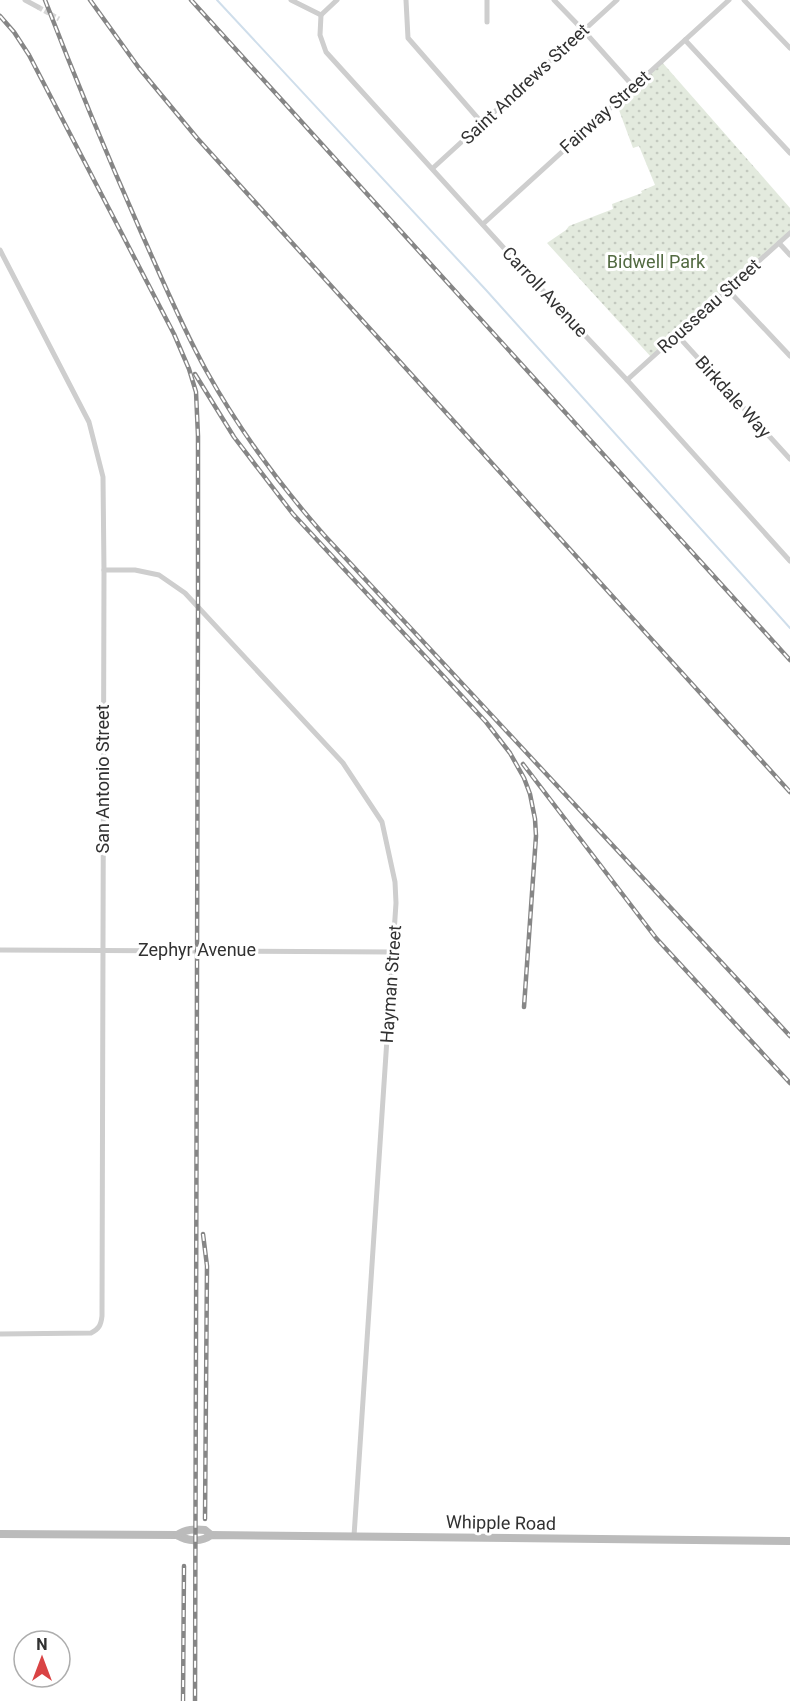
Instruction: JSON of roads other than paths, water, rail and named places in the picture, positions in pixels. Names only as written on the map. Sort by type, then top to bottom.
[{"type":"main road","name":"Whipple Road","points":[[0,1534],[177,1534],[185,1539],[205,1539],[211,1535],[790,1541]]},
{"type":"street","points":[[25,0],[38,7]]},
{"type":"street","points":[[291,0],[321,15],[337,0]]},
{"type":"street","points":[[406,0],[408,38],[482,123]]},
{"type":"street","points":[[487,0],[487,22]]},
{"type":"street","points":[[554,0],[633,86]]},
{"type":"street","name":"Saint Andrews Street","points":[[433,168],[617,0]]},
{"type":"street","name":"Fairway Street","points":[[483,225],[729,0]]},
{"type":"street","points":[[744,0],[790,48]]},
{"type":"street","name":"Carroll Avenue","points":[[321,15],[320,35],[326,52],[790,561]]},
{"type":"street","points":[[784,42],[790,36]]},
{"type":"street","points":[[685,40],[790,153]]},
{"type":"street","name":"Rousseau Street","points":[[627,380],[790,232]]},
{"type":"street","points":[[779,243],[790,255]]},
{"type":"street","name":"San Antonio Street","points":[[0,250],[89,422],[103,477],[104,570],[101,1324],[97,1330],[84,1334],[0,1334]]},
{"type":"street","points":[[728,289],[790,356]]},
{"type":"street","name":"Birkdale Way","points":[[677,335],[790,459]]},
{"type":"street","name":"Hayman Street","points":[[104,570],[135,570],[159,574],[185,593],[343,763],[382,822],[395,882],[396,903],[354,1536]]},
{"type":"street","name":"Zephyr Avenue","points":[[0,950],[393,952]]},
{"type":"waterway","points":[[217,0],[486,290],[790,628]]},
{"type":"tunnel","points":[[38,7],[59,19]]},
{"type":"railway","points":[[45,0],[104,145],[181,320],[220,394],[261,457],[324,535],[790,1036]]},
{"type":"railway","points":[[90,0],[139,68],[197,138],[790,792]]},
{"type":"railway","points":[[191,0],[790,660]]},
{"type":"railway","points":[[0,16],[29,55],[174,334],[196,392],[198,608],[195,1701]]},
{"type":"railway","points":[[195,374],[234,437],[293,514],[486,722],[510,753],[524,778],[530,794],[536,836],[524,1007]]},
{"type":"railway","points":[[523,764],[656,938],[790,1083]]},
{"type":"railway","points":[[203,1234],[207,1266],[205,1519]]},
{"type":"railway","points":[[183,1701],[184,1566]]},
{"type":"park label","name":"Bidwell Park","points":[[656,262]]}]
